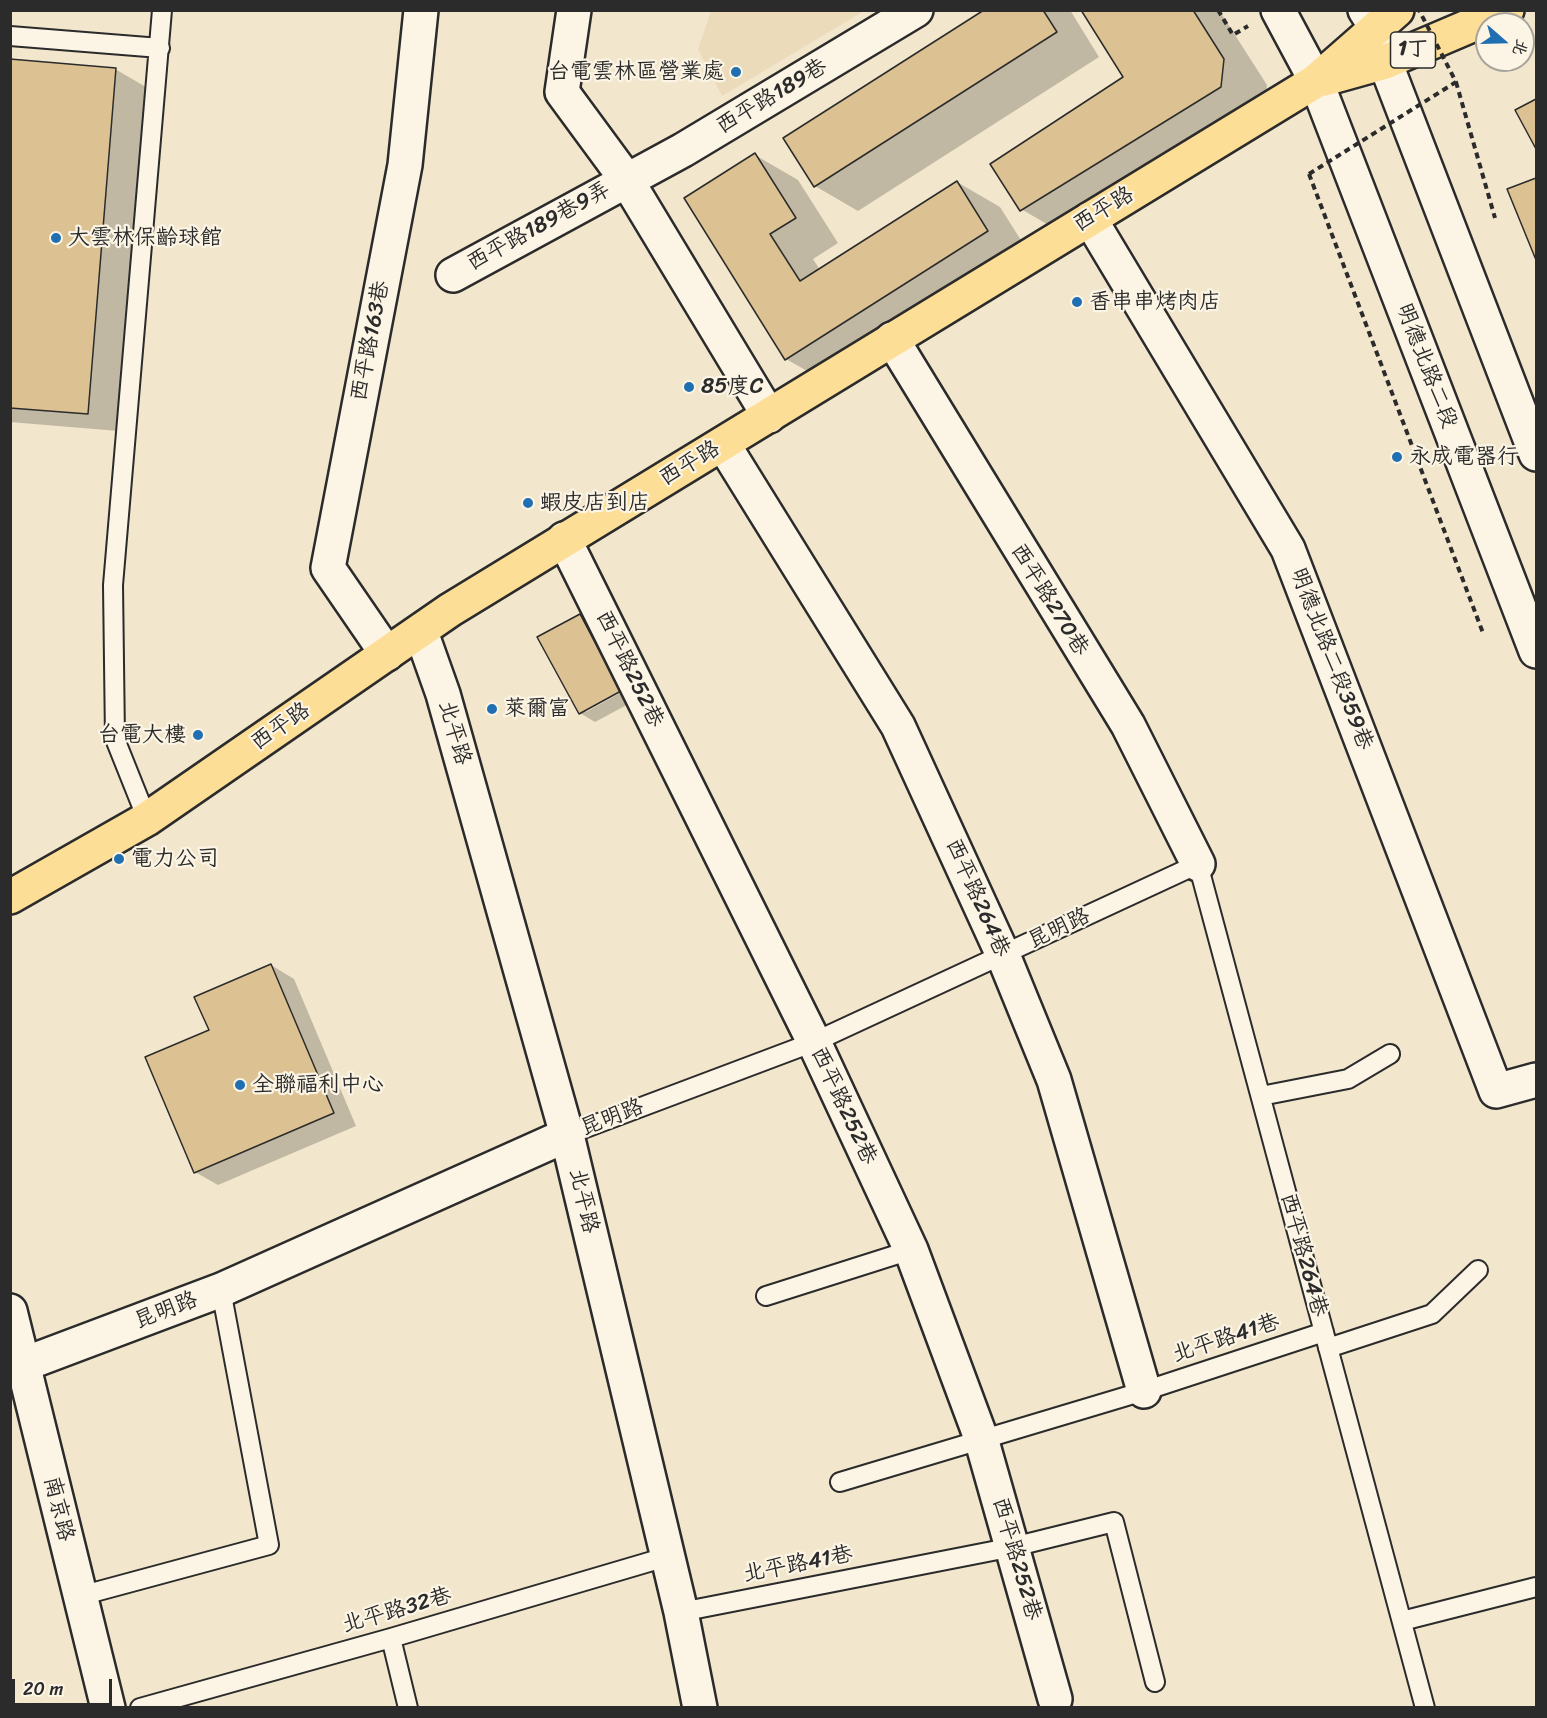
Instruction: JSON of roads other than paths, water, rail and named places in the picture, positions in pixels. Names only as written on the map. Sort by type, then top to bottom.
[{"type":"main road","name":"西平路","points":[[1316,81],[1385,62],[1507,10]]},
{"type":"main road","name":"西平路","points":[[10,897],[147,819],[422,632],[450,610],[1316,81],[1380,16]]},
{"type":"street","name":"西平路163巷","points":[[387,654],[328,568],[405,165],[421,10]]},
{"type":"street","points":[[574,10],[562,92],[626,179],[769,416]]},
{"type":"street","name":"西平路189巷","points":[[626,179],[708,135],[916,10]]},
{"type":"street","name":"明德北路二段","points":[[1278,10],[1316,81],[1536,651]]},
{"type":"street","points":[[1380,16],[1385,62],[1536,454]]},
{"type":"street","name":"西平路189巷9弄","points":[[453,275],[626,179]]},
{"type":"street","name":"明德北路二段359巷","points":[[1090,219],[1288,549],[1496,1091],[1536,1080]]},
{"type":"street","name":"西平路270巷","points":[[892,339],[1007,531],[1128,725],[1198,864]]},
{"type":"street","name":"西平路264巷","points":[[723,444],[898,726],[1003,955],[1054,1080],[1144,1391]]},
{"type":"street","name":"西平路252巷","points":[[564,539],[814,1042],[911,1250],[981,1438],[1055,1699]]},
{"type":"street","name":"北平路","points":[[422,632],[443,694],[567,1135],[666,1557],[681,1612],[700,1707]]},
{"type":"street","name":"昆明路","points":[[22,1365],[221,1290],[567,1135]]},
{"type":"street","name":"南京路","points":[[10,1311],[108,1707]]},
{"type":"lane","points":[[147,819],[115,739],[113,585],[162,10]]},
{"type":"lane","points":[[10,36],[160,48]]},
{"type":"lane","name":"昆明路","points":[[567,1135],[814,1042],[1198,864]]},
{"type":"lane","name":"西平路264巷","points":[[1198,864],[1326,1340]]},
{"type":"lane","points":[[1260,1096],[1348,1079],[1390,1054]]},
{"type":"lane","points":[[766,1296],[911,1250]]},
{"type":"lane","name":"北平路41巷","points":[[840,1482],[1144,1391],[1326,1340],[1432,1314],[1478,1270]]},
{"type":"lane","points":[[80,1596],[269,1545],[221,1290]]},
{"type":"lane","points":[[1326,1340],[1425,1707]]},
{"type":"lane","name":"北平路41巷","points":[[681,1612],[1013,1547],[1114,1522],[1155,1682]]},
{"type":"lane","name":"北平路32巷","points":[[140,1707],[391,1638],[666,1557]]},
{"type":"lane","points":[[1402,1621],[1536,1587]]},
{"type":"lane","points":[[391,1638],[408,1707]]},
{"type":"place","name":"台電雲林區營業處","points":[[736,72]]},
{"type":"place","name":"大雲林保齡球館","points":[[56,238]]},
{"type":"place","name":"香串串烤肉店","points":[[1077,302]]},
{"type":"place","name":"85度C","points":[[689,387]]},
{"type":"place","name":"永成電器行","points":[[1397,457]]},
{"type":"place","name":"蝦皮店到店","points":[[528,503]]},
{"type":"place","name":"萊爾富","points":[[492,709]]},
{"type":"place","name":"台電大樓","points":[[198,735]]},
{"type":"place","name":"電力公司","points":[[119,859]]},
{"type":"place","name":"全聯福利中心","points":[[240,1085]]}]
